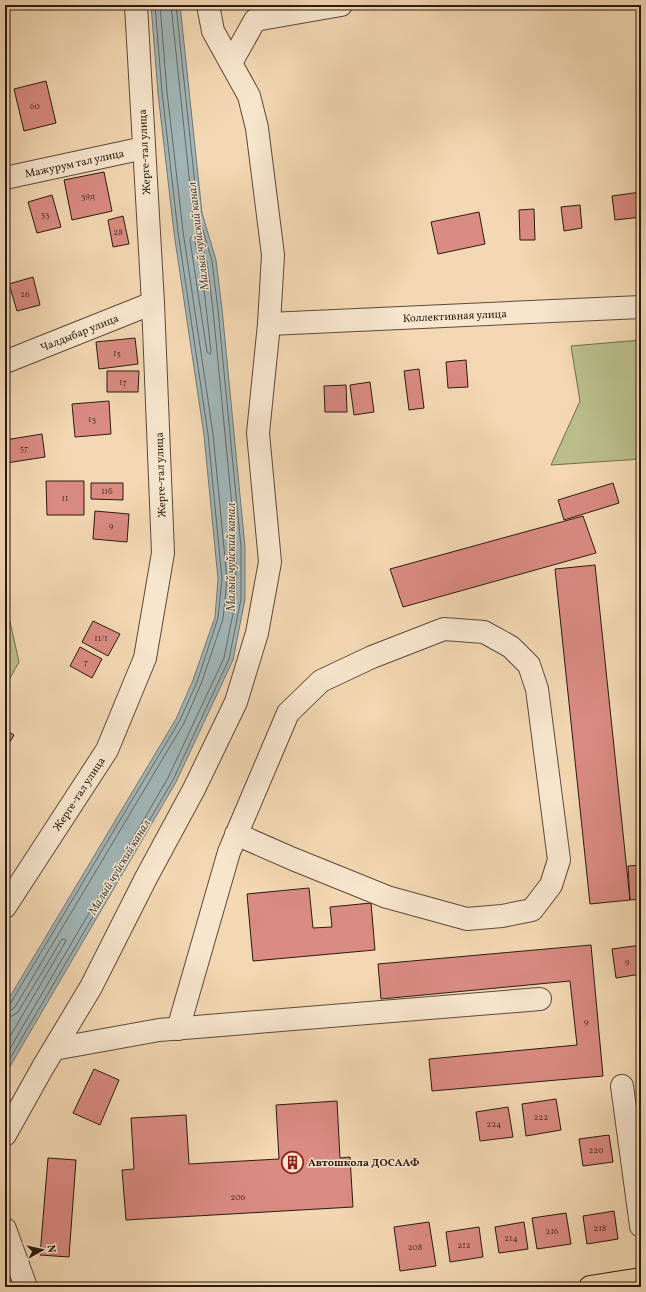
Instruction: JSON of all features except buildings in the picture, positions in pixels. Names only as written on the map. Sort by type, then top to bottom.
[{"type":"main road","points":[[598,1286],[641,1279]]},
{"type":"street","name":"Жерге-тал улица","points":[[5,907],[107,750],[145,658],[163,553],[153,303],[136,5]]},
{"type":"street","points":[[5,1136],[54,1049],[92,987],[146,878],[197,782],[236,702],[257,633],[270,562],[258,434],[269,324],[273,255],[258,128],[249,96],[213,31],[208,5]]},
{"type":"street","points":[[231,63],[255,20],[341,5]]},
{"type":"street","name":"Мажурум тал улица","points":[[5,178],[144,148]]},
{"type":"street","name":"Чалдыбар улица","points":[[5,362],[153,303]]},
{"type":"street","name":"Коллективная улица","points":[[269,324],[641,306]]},
{"type":"street","points":[[178,1029],[228,852],[288,713],[321,681],[372,657],[444,629],[484,632],[511,647],[529,665],[537,689],[559,860],[551,885],[532,910],[502,916],[466,919],[387,897],[236,834]]},
{"type":"street","points":[[54,1049],[159,1030],[540,999]]},
{"type":"street","points":[[622,1086],[641,1226]]},
{"type":"street","points":[[5,1229],[26,1287]]},
{"type":"green space","points":[[641,340],[641,459],[551,465],[580,401],[571,346]]},
{"type":"green space","points":[[5,599],[19,662],[5,687]]},
{"type":"water","name":"Малый чуйский канал","points":[[151,5],[180,5],[202,213],[216,260],[222,309],[245,547],[245,599],[233,660],[176,782],[5,1075],[5,1005],[176,719],[193,680],[215,617],[218,579],[204,435],[174,233],[158,93]]},
{"type":"place","name":"Автошкола ДОСААФ","points":[[292,1162]]}]
